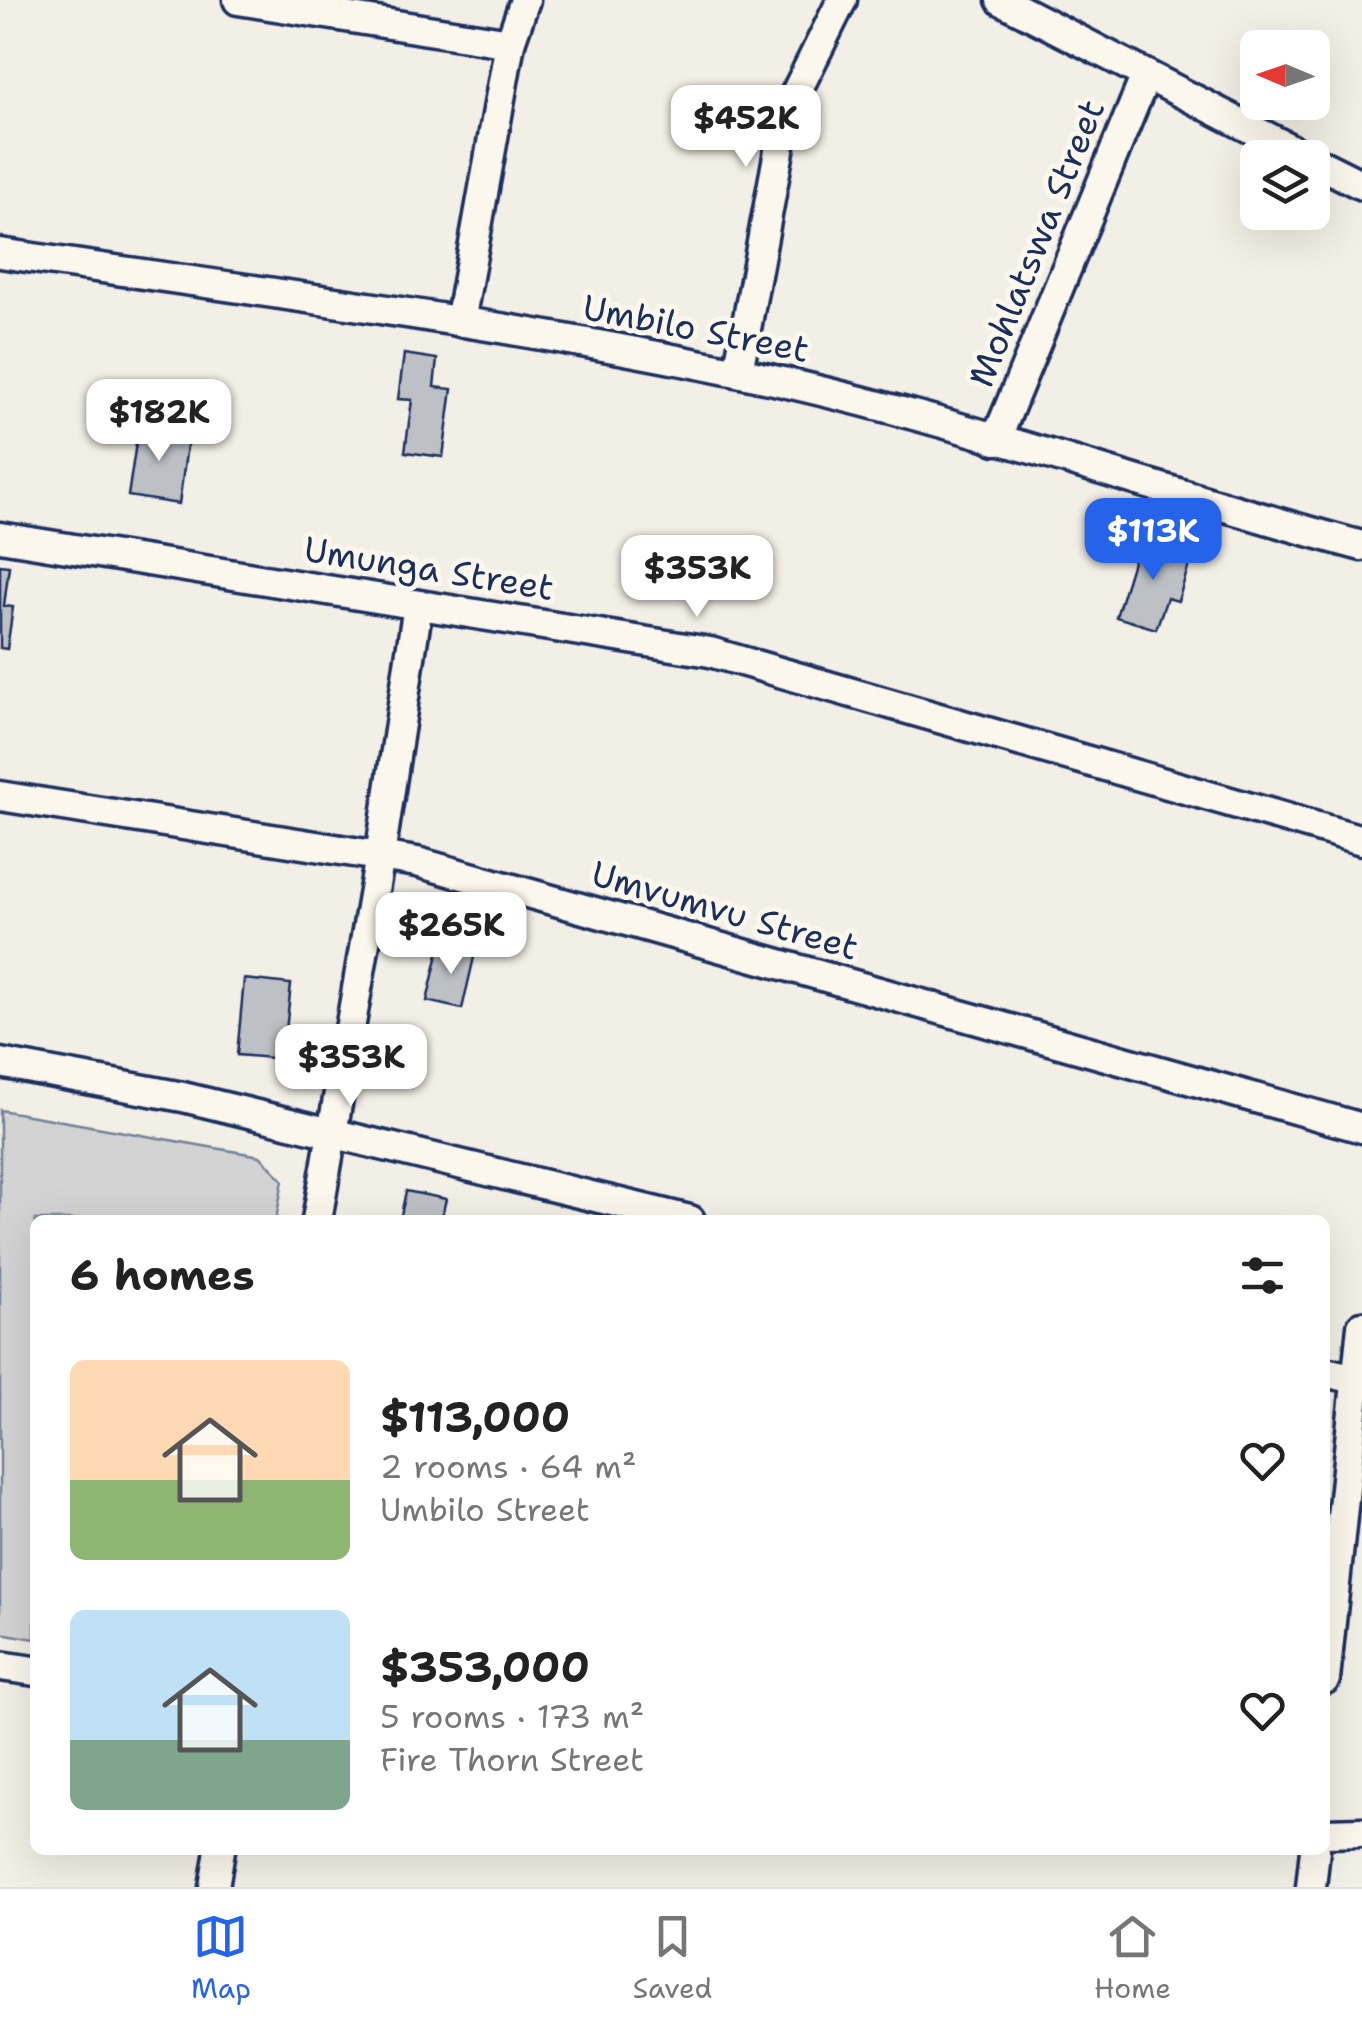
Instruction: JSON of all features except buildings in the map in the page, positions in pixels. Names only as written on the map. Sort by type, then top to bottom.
[{"type":"street","points":[[238,0],[510,43]]},
{"type":"street","points":[[460,322],[510,43],[525,0]]},
{"type":"street","points":[[738,372],[786,113],[842,0]]},
{"type":"street","points":[[1001,0],[1273,140]]},
{"type":"street","name":"Mohlatswa Street","points":[[996,440],[1146,74]]},
{"type":"street","points":[[1330,169],[1362,185]]},
{"type":"street","name":"Umbilo Street","points":[[0,254],[460,322],[738,372],[996,440],[1362,546]]},
{"type":"street","name":"Umunga Street","points":[[0,537],[675,644],[1362,840]]},
{"type":"street","points":[[318,1215],[380,856],[418,605]]},
{"type":"street","name":"Umvumvu Street","points":[[0,796],[428,865],[1362,1128]]},
{"type":"street","points":[[0,1063],[88,1076],[669,1215]]},
{"type":"street","points":[[1330,1603],[1352,1519],[1356,1380],[1362,1326]]},
{"type":"street","points":[[1330,1373],[1356,1380]]},
{"type":"street","points":[[0,1666],[30,1671]]},
{"type":"street","points":[[1330,1833],[1362,1832]]},
{"type":"street","points":[[214,1887],[219,1855]]},
{"type":"street","points":[[1311,1887],[1314,1855]]},
{"type":"shaded area","points":[[0,1110],[260,1156],[283,1180],[277,1215],[30,1215],[30,1638],[0,1633]]}]
